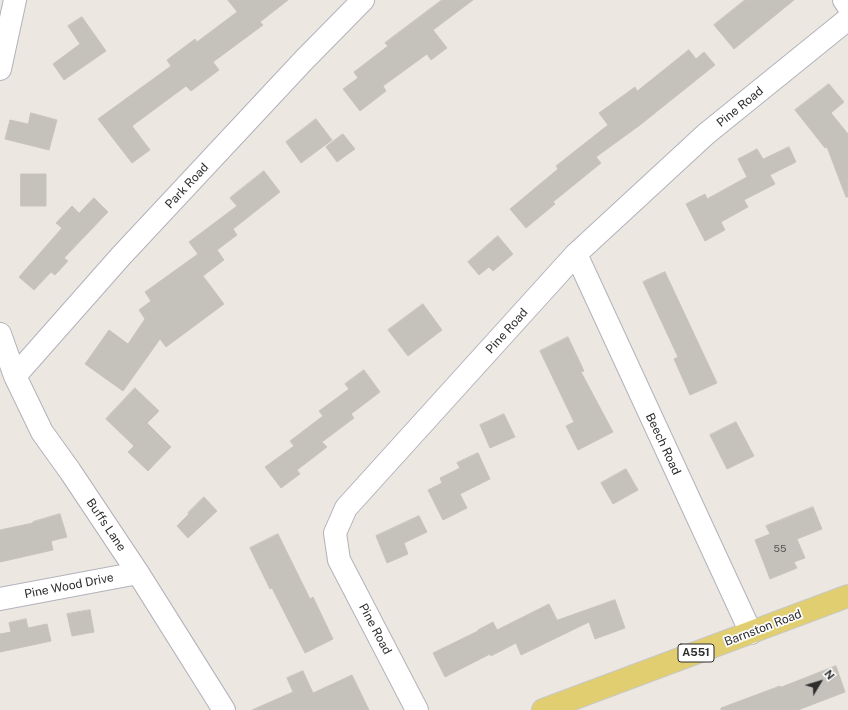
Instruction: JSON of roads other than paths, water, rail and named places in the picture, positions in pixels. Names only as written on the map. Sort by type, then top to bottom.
[{"type":"main road","name":"Barnston Road","points":[[543,710],[848,596]]},
{"type":"street","points":[[0,69],[15,0]]},
{"type":"street","name":"Park Road","points":[[15,376],[122,256],[304,60],[363,0]]},
{"type":"street","points":[[844,0],[848,6]]},
{"type":"street","name":"Pine Road","points":[[417,710],[338,560],[335,533],[346,508],[576,254],[706,134],[848,19]]},
{"type":"street","name":"Beech Road","points":[[576,254],[751,633]]},
{"type":"street","name":"Buffs Lane","points":[[0,334],[15,376],[42,432],[138,573],[224,710]]},
{"type":"street","name":"Pine Wood Drive","points":[[0,599],[138,573]]}]
